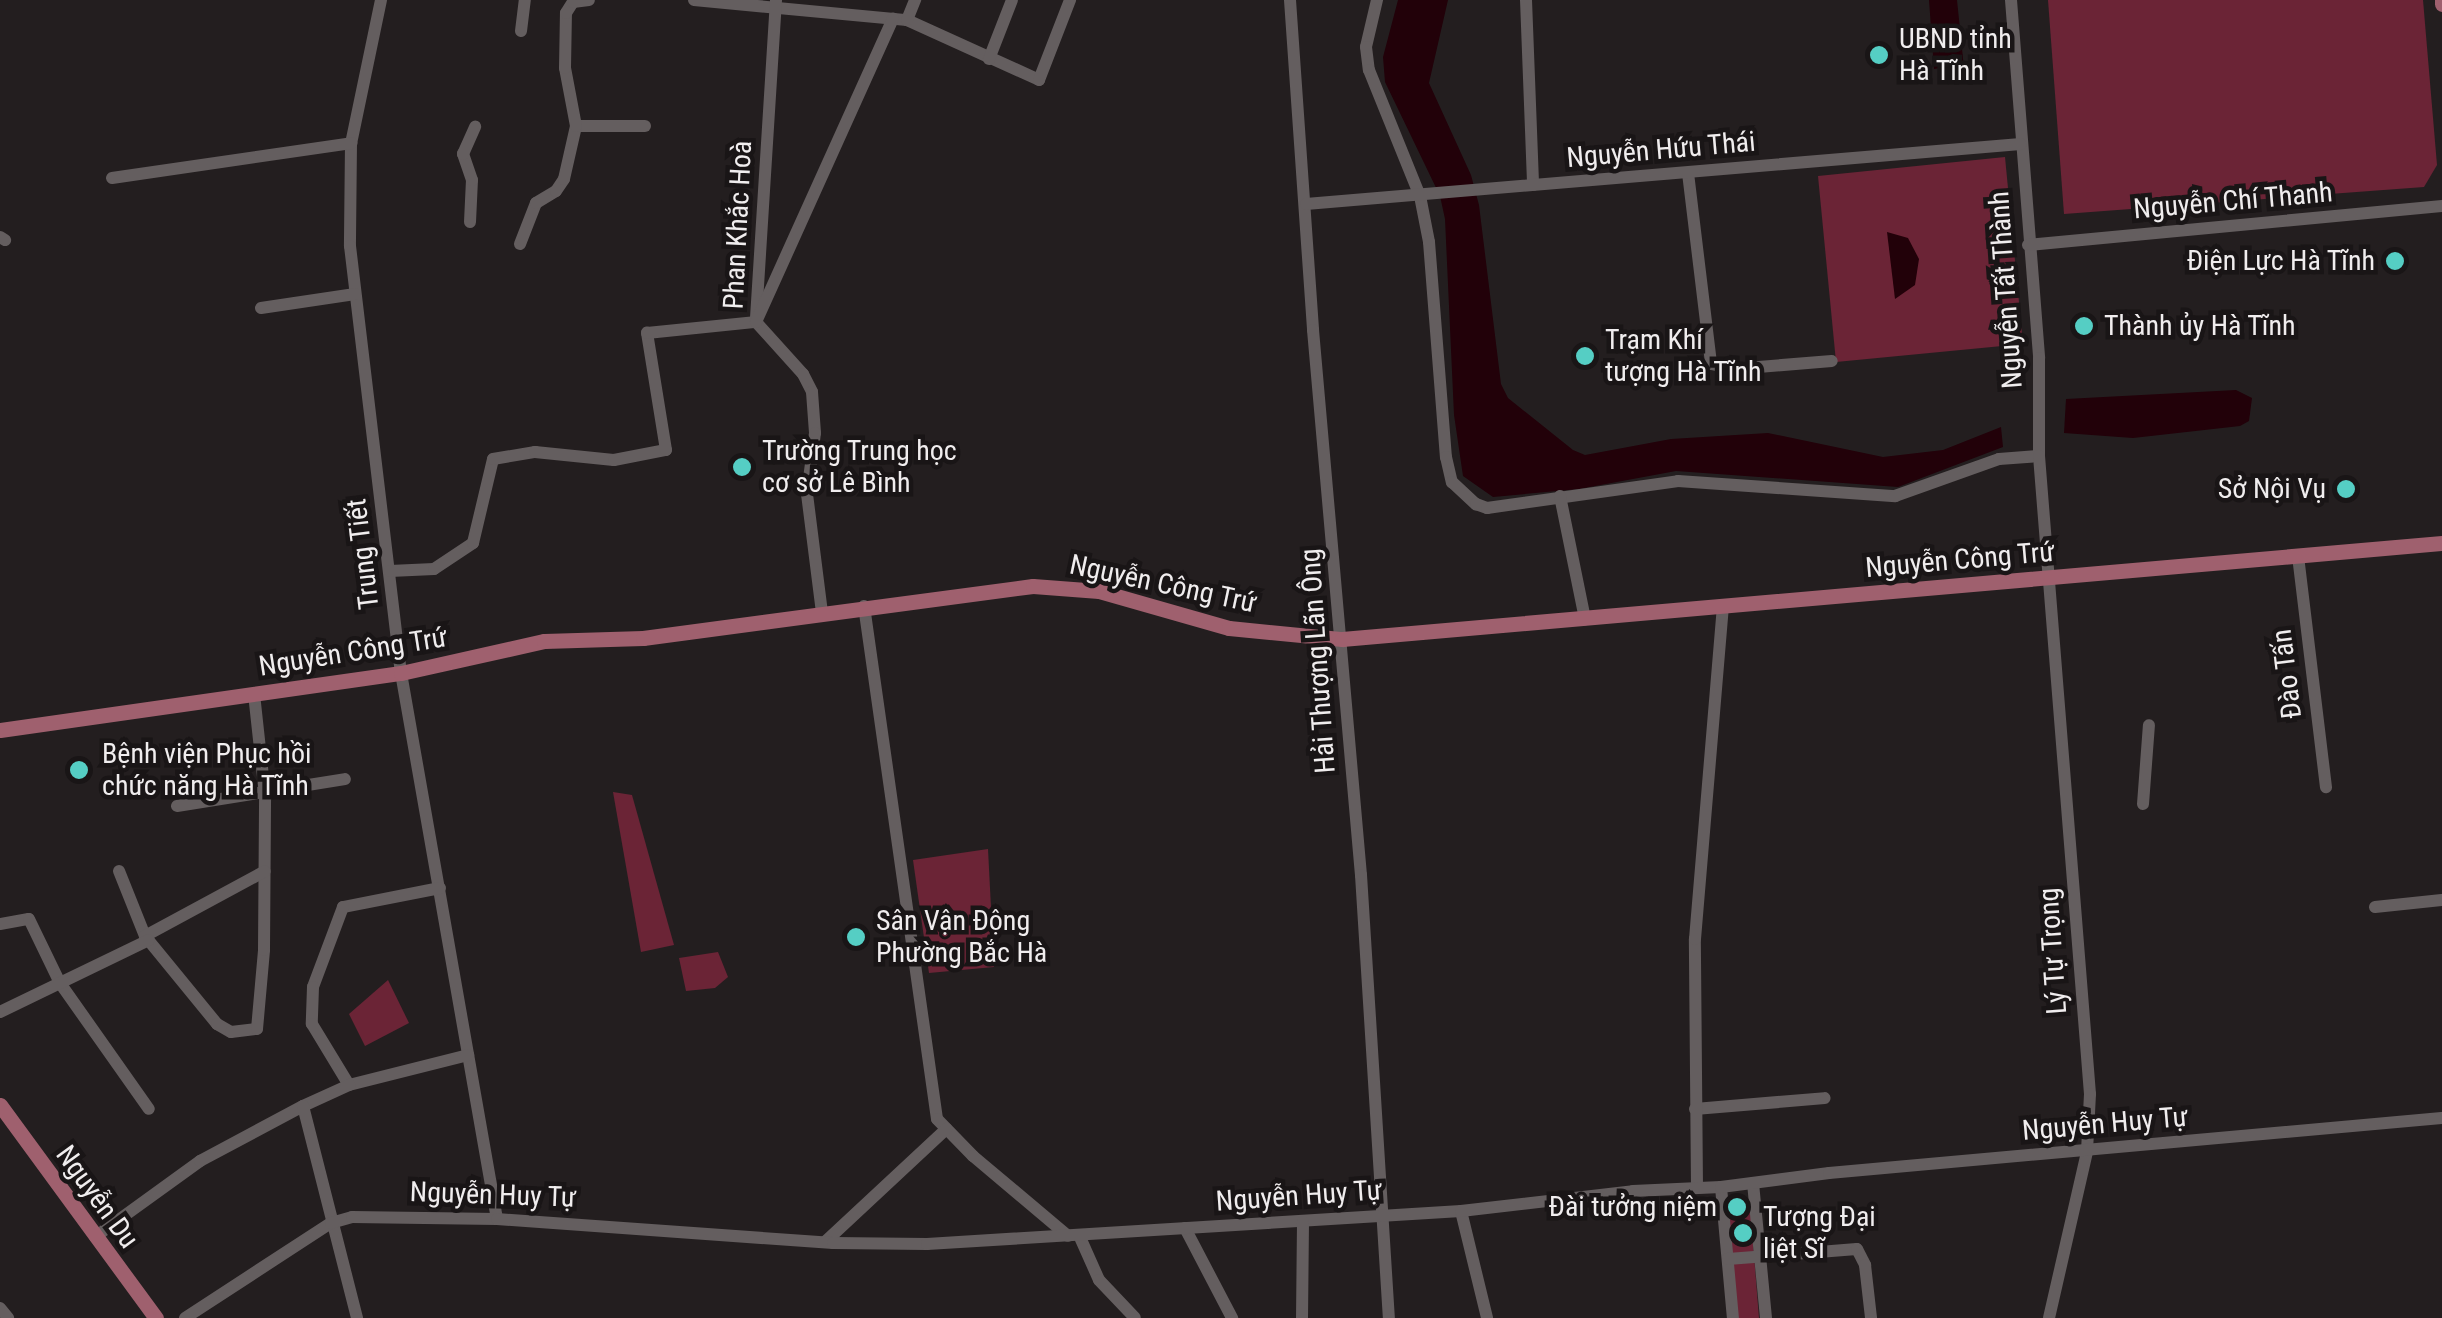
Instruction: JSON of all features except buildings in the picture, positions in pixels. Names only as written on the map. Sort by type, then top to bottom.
[{"type":"main road","name":"Nguyễn Công Trứ","points":[[0,730],[402,673],[544,641],[644,638],[864,606],[1057,586],[1099,591],[1230,628],[1342,639],[2442,543]]},
{"type":"main road","name":"Nguyễn Du","points":[[0,1105],[156,1318]]},
{"type":"street","name":"Trung Tiết","points":[[381,0],[351,143],[356,294],[402,673],[496,1219]]},
{"type":"street","points":[[520,30],[525,0]]},
{"type":"street","points":[[520,244],[536,202],[563,183],[576,126],[564,68],[566,13],[574,2],[589,0]]},
{"type":"street","points":[[694,0],[775,4],[900,20],[1039,80],[1070,0]]},
{"type":"street","points":[[390,571],[434,570],[473,543],[492,459],[536,452],[614,460],[666,450],[648,333],[756,322],[900,20],[916,0]]},
{"type":"street","points":[[989,60],[1012,0]]},
{"type":"street","name":"Hải Thượng Lãn Ông","points":[[1290,0],[1313,330],[1342,639],[1389,1318]]},
{"type":"street","points":[[1377,0],[1366,47],[1369,70],[1425,196],[1440,415],[1452,482],[1487,508],[1678,481],[1895,496],[1999,460],[2040,456]]},
{"type":"street","points":[[1526,0],[1532,185]]},
{"type":"street","name":"Nguyễn Tất Thành","points":[[2011,0],[2039,358],[2040,456],[2050,577]]},
{"type":"street","name":"Phan Khắc Hoà","points":[[775,4],[756,322],[803,374],[812,392],[815,432],[807,494],[822,612]]},
{"type":"street","points":[[576,126],[645,126]]},
{"type":"street","points":[[470,222],[472,180],[463,154],[475,127]]},
{"type":"street","points":[[112,178],[351,143]]},
{"type":"street","name":"Nguyễn Hứu Thái","points":[[1306,204],[2020,144]]},
{"type":"street","points":[[1688,173],[1712,364],[1734,369],[1832,361]]},
{"type":"street","name":"Nguyễn Chí Thanh","points":[[2028,245],[2442,206]]},
{"type":"street","points":[[261,308],[356,294]]},
{"type":"street","points":[[1560,496],[1586,618]]},
{"type":"street","name":"Đào Tấn","points":[[2298,556],[2326,786]]},
{"type":"street","name":"Lý Tự Trọng","points":[[2050,577],[2090,1094],[2087,1152],[2050,1318]]},
{"type":"street","points":[[864,606],[937,1119],[1074,1235],[1099,1280],[1135,1318]]},
{"type":"street","points":[[1696,1188],[1695,940],[1722,606]]},
{"type":"street","points":[[119,871],[147,938],[217,1024],[231,1032],[254,1032],[261,1010],[265,795],[254,694]]},
{"type":"street","points":[[2143,804],[2149,725]]},
{"type":"street","points":[[177,806],[346,780]]},
{"type":"street","points":[[0,1012],[147,938],[265,870]]},
{"type":"street","points":[[349,1085],[318,1039],[310,1013],[312,987],[340,914],[355,902],[440,888]]},
{"type":"street","points":[[2375,907],[2442,900]]},
{"type":"street","points":[[0,924],[29,919],[60,983],[148,1108]]},
{"type":"street","points":[[94,1237],[200,1161],[304,1106],[349,1085],[468,1055]]},
{"type":"street","points":[[1695,1109],[1825,1098]]},
{"type":"street","points":[[304,1106],[357,1318]]},
{"type":"street","name":"Nguyễn Huy Tự","points":[[185,1318],[331,1223],[379,1216],[496,1219],[825,1242],[927,1244],[1461,1211],[2442,1118]]},
{"type":"street","points":[[825,1242],[946,1128]]},
{"type":"street","points":[[1753,1182],[1766,1318]]},
{"type":"street","points":[[1721,1187],[1733,1318]]},
{"type":"street","points":[[1461,1211],[1486,1318]]},
{"type":"street","points":[[1302,1318],[1303,1222]]},
{"type":"street","points":[[1185,1228],[1232,1318]]},
{"type":"street","points":[[1728,1259],[1857,1249],[1866,1265],[1870,1318]]},
{"type":"street","points":[[0,1308],[8,1318]]},
{"type":"shaded area","points":[[1398,0],[1448,0],[1429,83],[1471,175],[1479,205],[1501,384],[1508,398],[1573,450],[1585,455],[1671,439],[1768,433],[1883,457],[1943,450],[2001,427],[2003,447],[1898,487],[1676,471],[1579,489],[1493,497],[1463,476],[1454,415],[1445,219],[1440,196],[1385,82],[1383,57]]},
{"type":"shaded area","points":[[1929,0],[1957,0],[1964,68],[1960,70],[1952,66],[1934,69]]},
{"type":"shaded area","points":[[2048,0],[2423,0],[2437,165],[2424,187],[2064,214]]},
{"type":"shaded area","points":[[2005,157],[2023,344],[1836,362],[1818,176]]},
{"type":"shaded area","points":[[1887,232],[1908,238],[1919,259],[1915,285],[1895,299]]},
{"type":"shaded area","points":[[2236,390],[2252,398],[2249,421],[2240,426],[2133,438],[2064,433],[2066,399]]},
{"type":"shaded area","points":[[613,792],[632,795],[674,945],[641,952]]},
{"type":"shaded area","points":[[988,849],[994,967],[929,973],[913,860]]},
{"type":"shaded area","points":[[718,952],[728,977],[715,988],[686,991],[679,958]]},
{"type":"shaded area","points":[[388,980],[409,1023],[365,1046],[349,1014]]},
{"type":"shaded area","points":[[1750,1205],[1759,1318],[1738,1318],[1728,1208]]},
{"type":"place","name":"UBND tỉnh Hà Tĩnh","points":[[1879,55]]},
{"type":"place","name":"Điện Lực Hà Tĩnh","points":[[2395,261]]},
{"type":"place","name":"Thành ủy Hà Tĩnh","points":[[2084,326]]},
{"type":"place","name":"Trạm Khí tượng Hà Tĩnh","points":[[1585,356]]},
{"type":"place","name":"Trường Trung học cơ sở Lê Bình","points":[[742,467]]},
{"type":"place","name":"Sở Nội Vụ","points":[[2346,489]]},
{"type":"place","name":"Bệnh viện Phục hồi chức năng Hà Tĩnh","points":[[79,770]]},
{"type":"place","name":"Sân Vận Động Phường Bắc Hà","points":[[856,937]]},
{"type":"place","name":"Đài tưởng niệm","points":[[1737,1207]]},
{"type":"place","name":"Tượng Đại liệt Sĩ","points":[[1743,1233]]}]
